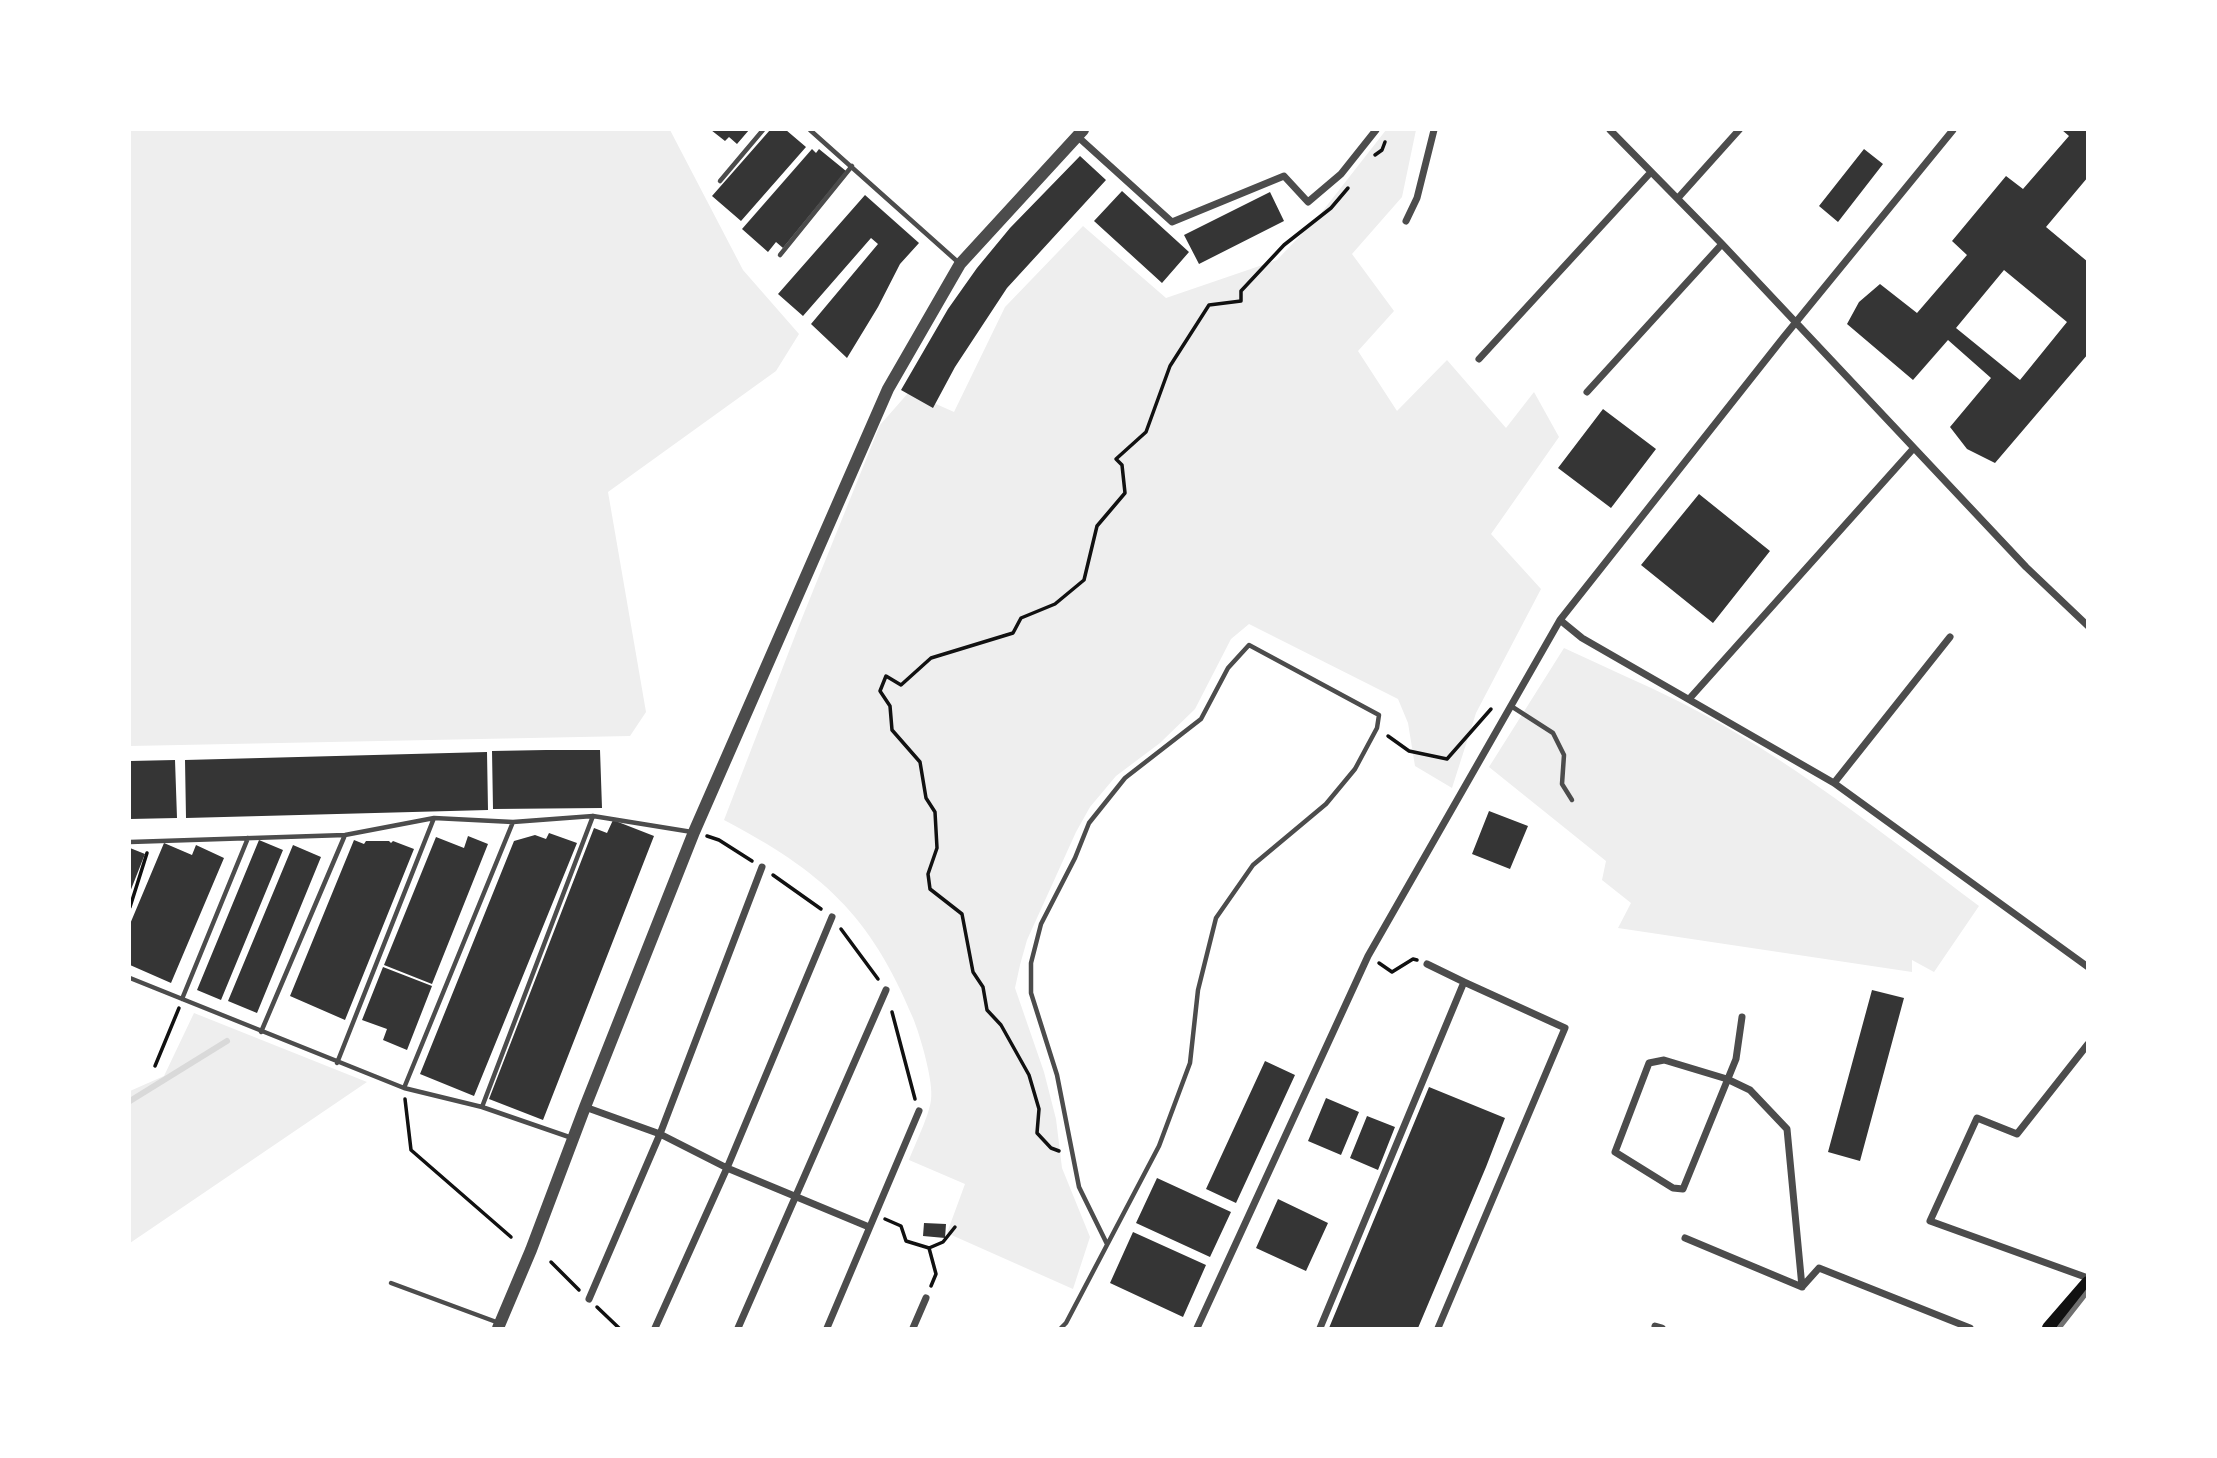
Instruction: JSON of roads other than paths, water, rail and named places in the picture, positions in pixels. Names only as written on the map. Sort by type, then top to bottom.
[{"type":"main road","points":[[2049,1328],[2088,1283]]},
{"type":"street","points":[[499,1326],[694,832],[888,389],[960,264],[1080,133],[1172,222],[1284,176],[1308,202],[1341,174],[1376,130]]},
{"type":"street","points":[[1406,220],[1417,198],[1434,130]]},
{"type":"street","points":[[1610,130],[1722,244],[2026,567],[2088,626]]},
{"type":"street","points":[[1678,198],[1739,130]]},
{"type":"street","points":[[1197,1328],[1368,956],[1560,620],[1953,130]]},
{"type":"street","points":[[1479,359],[1651,172]]},
{"type":"street","points":[[1587,393],[1722,244]]},
{"type":"street","points":[[1690,698],[1913,449]]},
{"type":"street","points":[[1560,620],[1582,638],[1834,783],[2088,967]]},
{"type":"street","points":[[1834,783],[1950,637]]},
{"type":"street","points":[[589,1299],[660,1134],[762,867]]},
{"type":"street","points":[[655,1328],[727,1168],[832,918]]},
{"type":"street","points":[[1427,964],[1565,1028],[1438,1328]]},
{"type":"street","points":[[1320,1328],[1464,982]]},
{"type":"street","points":[[738,1328],[886,990]]},
{"type":"street","points":[[1742,1017],[1735,1059],[1727,1079],[1683,1189],[1673,1188],[1615,1152],[1649,1063],[1664,1060],[1727,1079],[1750,1090],[1787,1129],[1802,1287]]},
{"type":"street","points":[[2088,1044],[2017,1134],[1978,1118],[1930,1221],[2088,1278]]},
{"type":"street","points":[[585,1107],[660,1134],[727,1168],[869,1227]]},
{"type":"street","points":[[827,1328],[919,1111]]},
{"type":"street","points":[[1685,1238],[1802,1287]]},
{"type":"street","points":[[1802,1287],[1819,1268],[1970,1328]]},
{"type":"street","points":[[913,1328],[926,1298]]},
{"type":"lane","points":[[720,181],[763,130]]},
{"type":"lane","points":[[810,130],[960,264]]},
{"type":"lane","points":[[780,255],[852,166]]},
{"type":"lane","points":[[1062,1328],[1107,1244],[1159,1146],[1191,1063],[1198,990],[1216,918],[1253,866],[1326,804],[1355,769],[1377,728],[1379,715],[1250,645],[1228,668],[1201,719],[1125,778],[1089,823],[1075,858],[1041,924],[1031,963],[1031,993],[1057,1075],[1079,1187],[1107,1244]]},
{"type":"lane","points":[[1511,706],[1553,733],[1564,755],[1562,784],[1572,800]]},
{"type":"lane","points":[[482,1107],[593,816]]},
{"type":"lane","points":[[130,842],[345,835],[434,818],[513,822],[593,816],[694,832]]},
{"type":"lane","points":[[337,1063],[434,818]]},
{"type":"lane","points":[[404,1088],[513,822]]},
{"type":"lane","points":[[261,1032],[345,835]]},
{"type":"lane","points":[[182,999],[248,838]]},
{"type":"lane","points":[[130,978],[404,1088],[482,1107],[573,1139]]},
{"type":"lane","points":[[391,1283],[499,1326]]},
{"type":"waterway","points":[[130,1101],[227,1041]]},
{"type":"railway","points":[[2059,1328],[2088,1291]]}]
